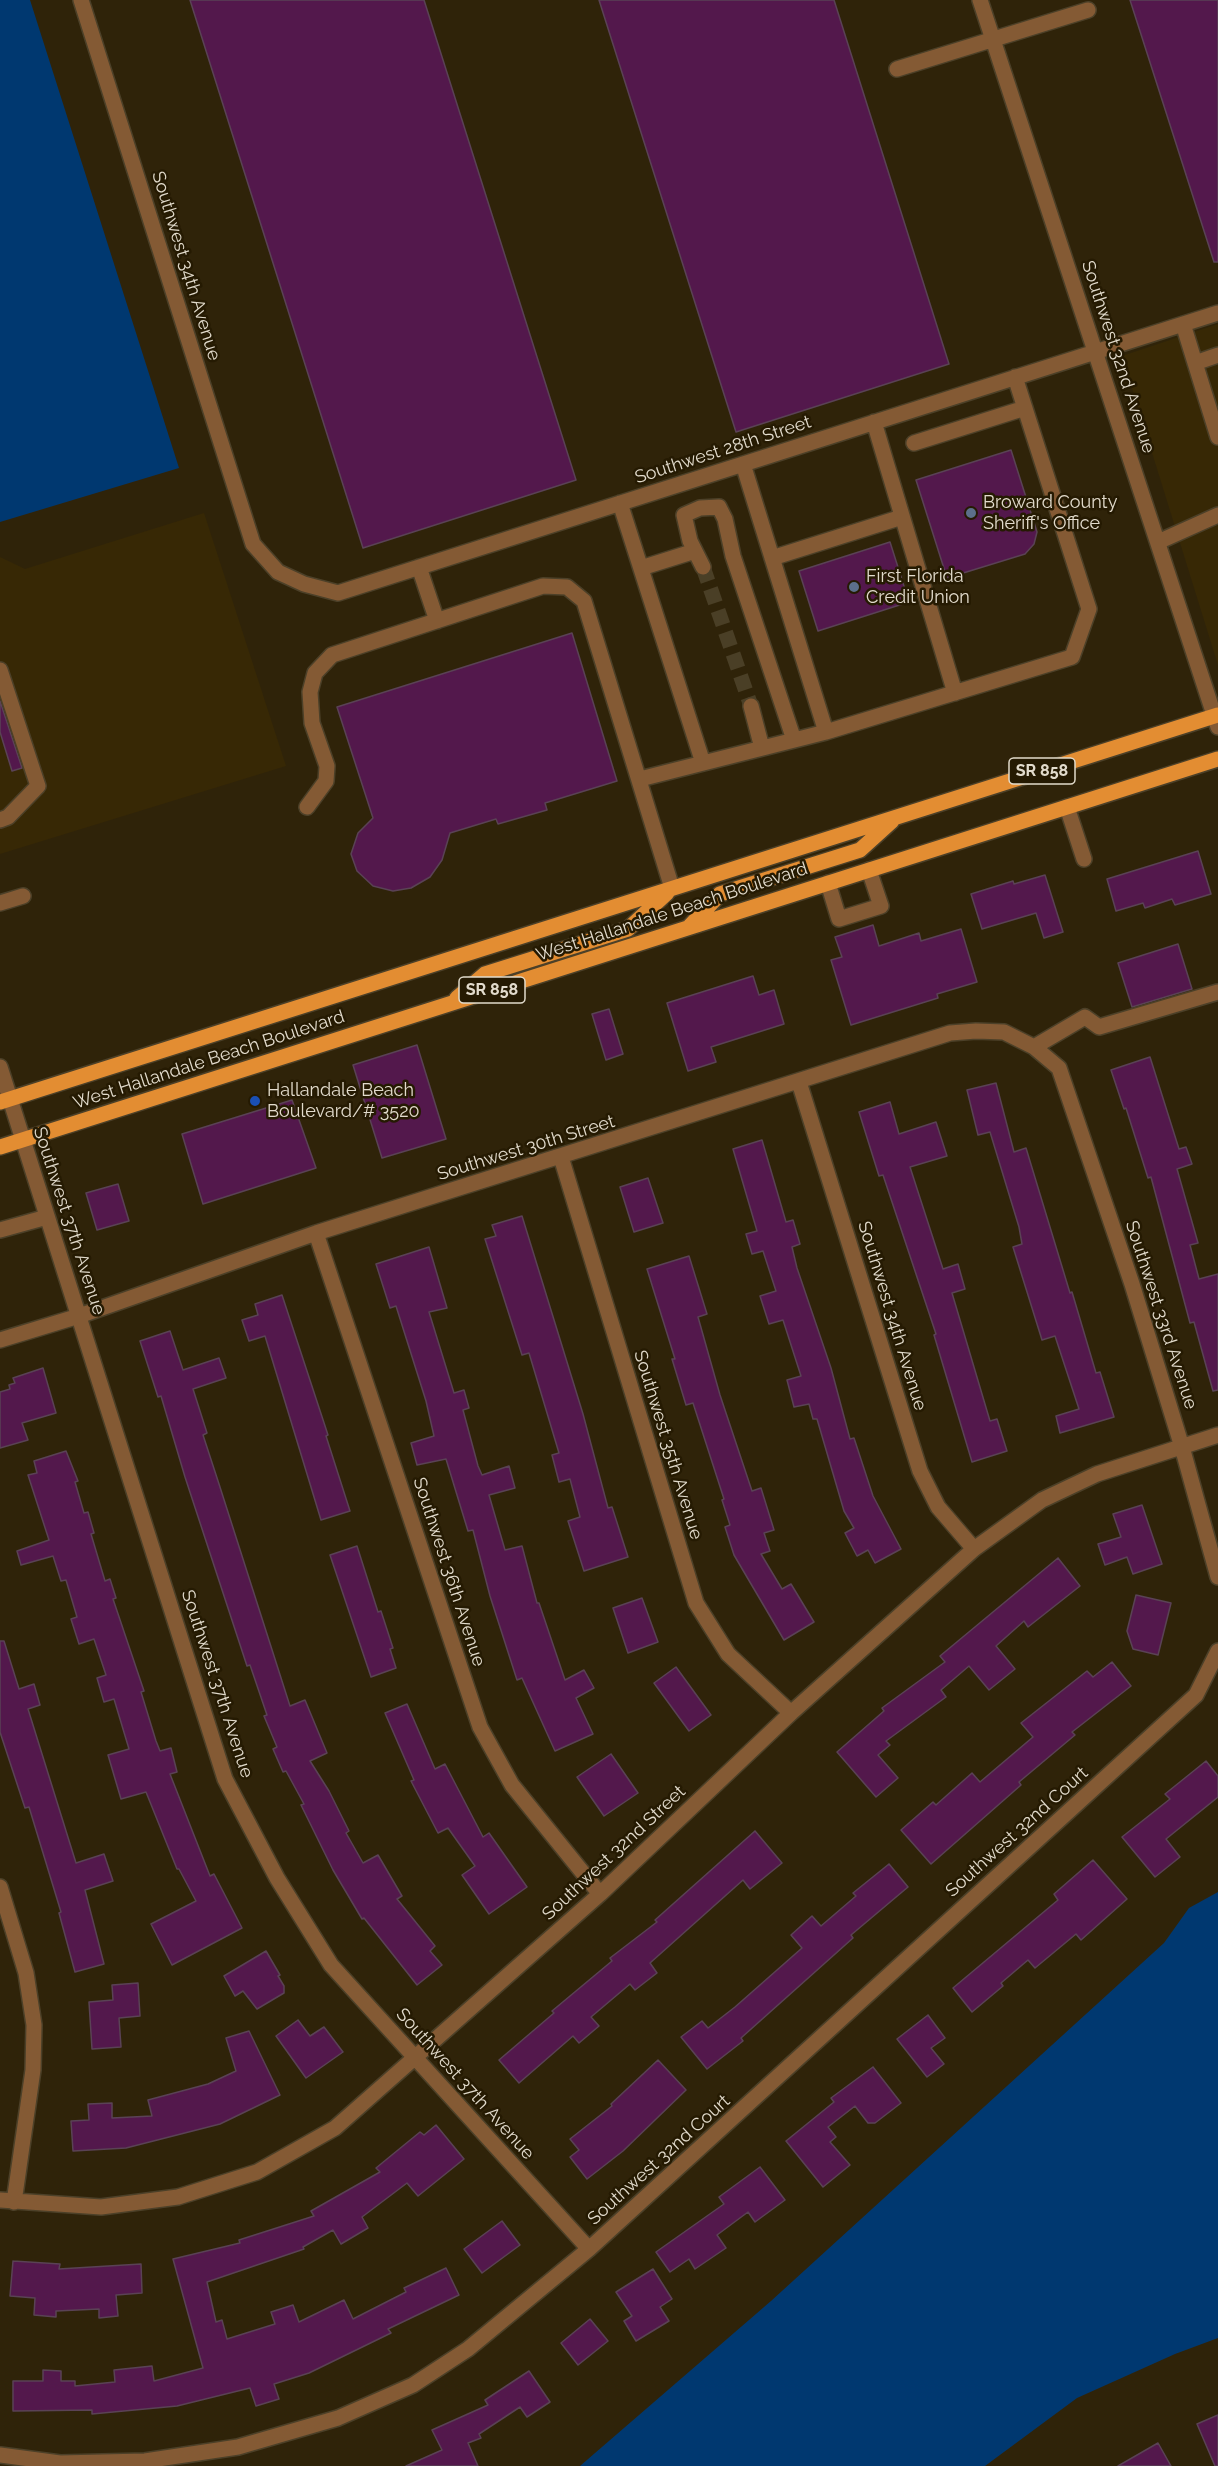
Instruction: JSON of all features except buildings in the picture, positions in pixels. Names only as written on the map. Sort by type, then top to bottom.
[{"type":"main road","name":"West Hallandale Beach Boulevard","points":[[5,1101],[897,817],[1217,719]]},
{"type":"main road","name":"West Hallandale Beach Boulevard","points":[[0,1147],[1218,759]]},
{"type":"main road","points":[[689,927],[720,894],[860,850],[897,817]]},
{"type":"main road","points":[[450,1004],[485,974],[627,929],[672,888]]},
{"type":"street","name":"Southwest 34th Avenue","points":[[81,0],[253,544]]},
{"type":"street","name":"Southwest 32nd Avenue","points":[[980,0],[1217,719]]},
{"type":"street","points":[[897,69],[1088,10]]},
{"type":"street","name":"Southwest 28th Street","points":[[253,544],[278,572],[304,584],[338,593],[1218,313]]},
{"type":"street","points":[[1183,324],[1218,437]]},
{"type":"street","points":[[1195,363],[1218,355]]},
{"type":"street","points":[[640,779],[826,732],[1072,657],[1089,609],[1015,377]]},
{"type":"street","points":[[914,443],[1025,408]]},
{"type":"street","points":[[874,422],[955,693]]},
{"type":"street","points":[[743,464],[826,732]]},
{"type":"street","points":[[620,503],[703,763]]},
{"type":"street","points":[[704,567],[690,541],[684,515],[700,508],[719,507],[725,519],[733,556],[794,740]]},
{"type":"street","points":[[1158,542],[1218,515]]},
{"type":"street","points":[[772,558],[902,517]]},
{"type":"street","points":[[641,568],[695,551]]},
{"type":"street","points":[[419,567],[437,621]]},
{"type":"street","points":[[307,807],[326,781],[327,766],[312,723],[310,692],[315,673],[332,655],[543,586],[567,587],[584,601],[672,888]]},
{"type":"street","points":[[0,670],[38,786],[8,817],[0,820]]},
{"type":"street","points":[[751,706],[762,748]]},
{"type":"street","points":[[1067,807],[1084,859]]},
{"type":"street","points":[[828,883],[839,919],[881,906],[868,870]]},
{"type":"street","points":[[0,903],[23,896]]},
{"type":"street","points":[[1034,1047],[1085,1017],[1098,1027],[1218,992]]},
{"type":"street","name":"Southwest 30th Street","points":[[0,1340],[79,1316],[316,1233],[561,1158],[950,1033],[1004,1032],[1034,1047],[1059,1068]]},
{"type":"street","name":"Southwest 37th Avenue","points":[[0,1067],[5,1101],[22,1140],[47,1217],[225,1779],[277,1878],[331,1965],[589,2249]]},
{"type":"street","name":"Southwest 33rd Avenue","points":[[1059,1068],[1132,1284],[1182,1447],[1218,1576]]},
{"type":"street","name":"Southwest 34th Avenue","points":[[799,1082],[920,1471],[938,1507],[974,1549]]},
{"type":"street","name":"Southwest 35th Avenue","points":[[561,1158],[696,1603],[728,1654],[791,1713]]},
{"type":"street","points":[[0,1230],[47,1217]]},
{"type":"street","name":"Southwest 36th Avenue","points":[[316,1233],[480,1727],[512,1785],[600,1894]]},
{"type":"street","name":"Southwest 32nd Street","points":[[7,2201],[101,2207],[178,2197],[257,2172],[335,2128],[600,1894],[791,1713],[974,1549],[1042,1500],[1096,1474],[1218,1435]]},
{"type":"street","name":"Southwest 32nd Court","points":[[0,2455],[60,2463],[145,2461],[238,2447],[338,2418],[412,2385],[468,2349],[589,2249],[1196,1695],[1218,1651]]},
{"type":"street","points":[[0,1887],[26,1973],[34,2025],[33,2070],[7,2201]]},
{"type":"shaded area","points":[[1218,324],[1218,665],[1122,356]]},
{"type":"shaded area","points":[[204,513],[286,766],[0,854],[0,557],[25,569]]},
{"type":"water","points":[[0,0],[30,0],[179,468],[0,522]]},
{"type":"water","points":[[1218,1892],[1218,2338],[1175,2354],[1077,2398],[985,2466],[580,2466],[771,2301],[1164,1943],[1189,1908]]},
{"type":"tunnel","points":[[703,567],[751,706]]},
{"type":"place","name":"Broward County Sheriff's Office","points":[[971,513]]},
{"type":"place","name":"First Florida Credit Union","points":[[854,587]]},
{"type":"place","name":"Hallandale Beach Boulevard/# 3520","points":[[255,1101]]}]
